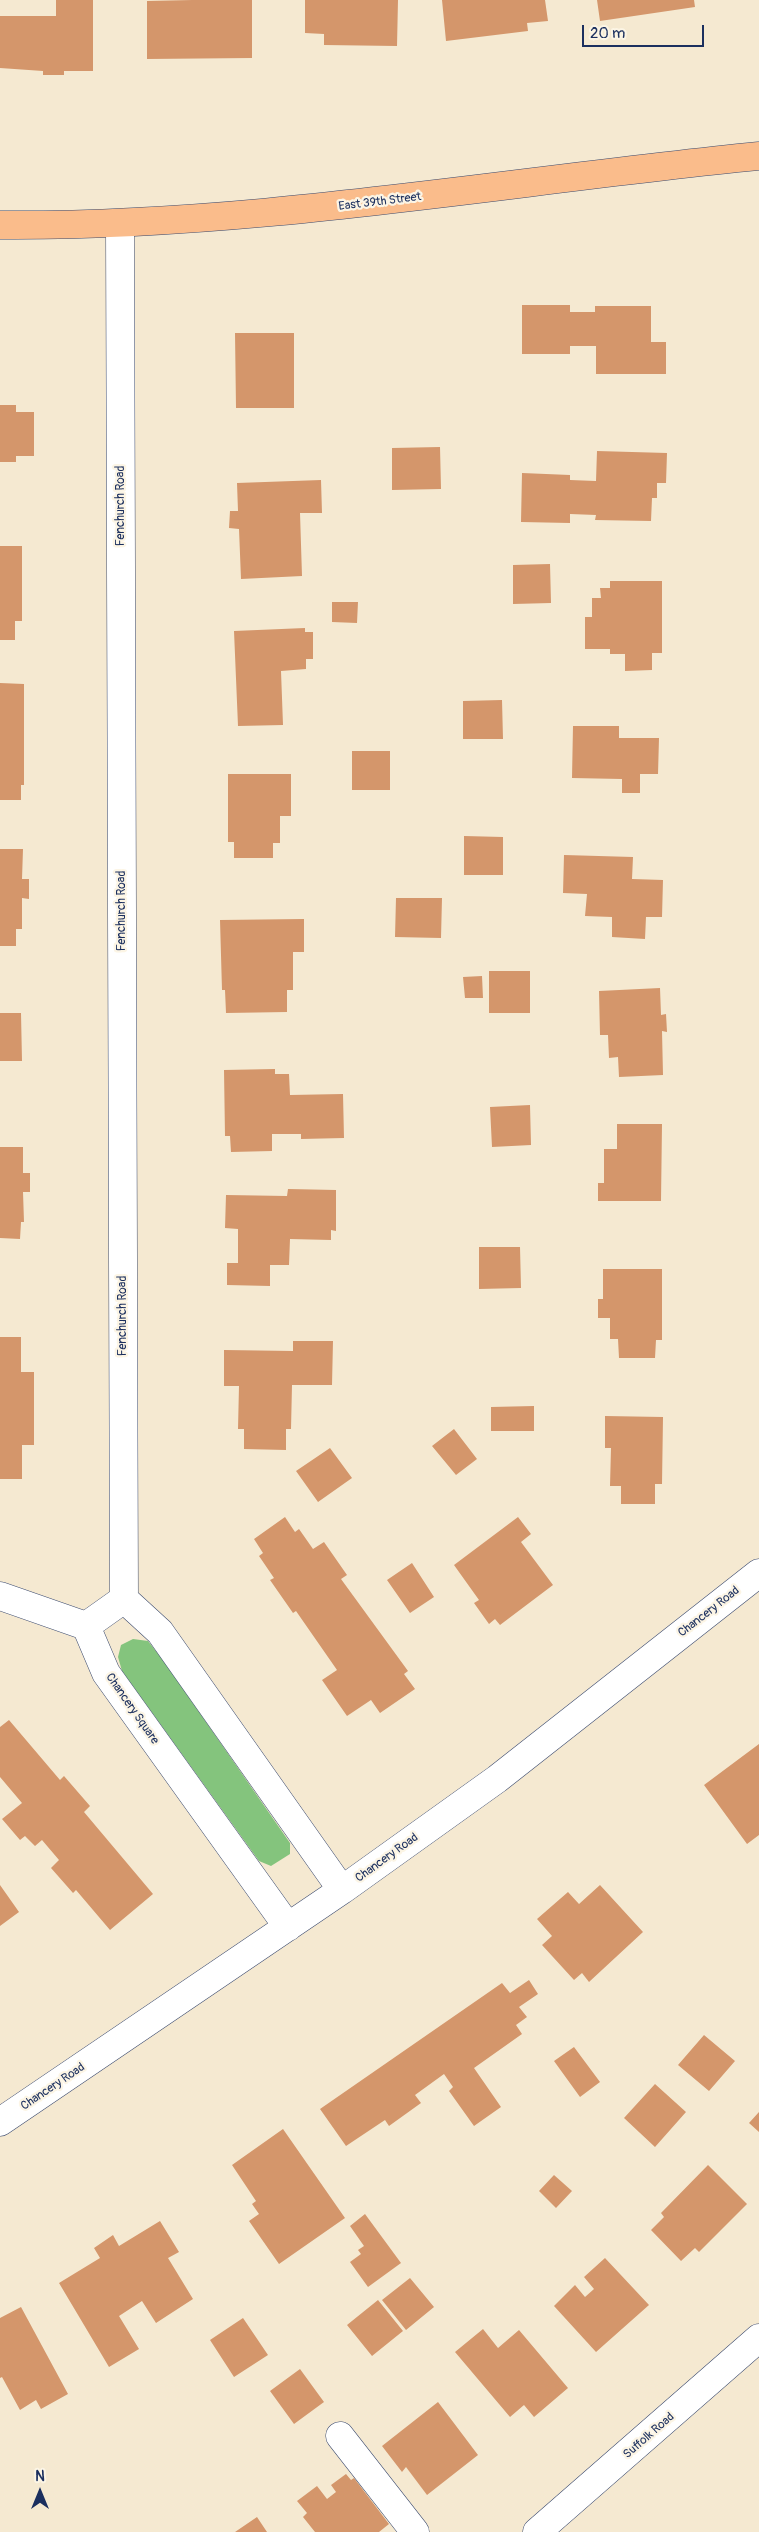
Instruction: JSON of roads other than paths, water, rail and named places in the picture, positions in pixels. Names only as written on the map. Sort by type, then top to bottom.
[{"type":"main road","name":"East 39th Street","points":[[0,225],[120,224],[210,219],[340,207],[759,156]]},
{"type":"street","name":"Fenchurch Road","points":[[120,224],[124,1599]]},
{"type":"street","name":"Chancery Road","points":[[0,2122],[288,1928],[497,1779],[759,1573]]},
{"type":"street","points":[[0,1596],[86,1626],[124,1599],[160,1632],[342,1890]]},
{"type":"street","name":"Chancery Square","points":[[86,1626],[106,1673],[288,1928]]},
{"type":"street","name":"Suffolk Road","points":[[537,2532],[759,2338]]},
{"type":"street","points":[[340,2436],[415,2532]]}]
